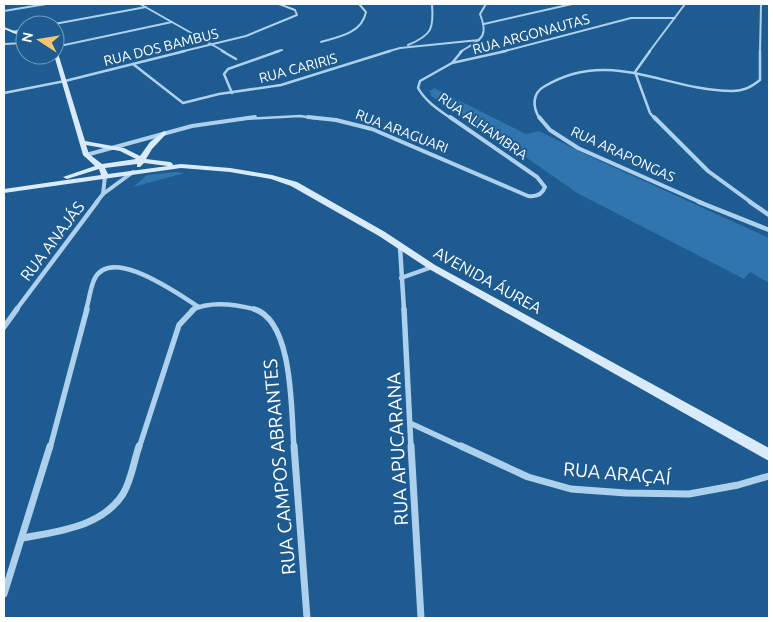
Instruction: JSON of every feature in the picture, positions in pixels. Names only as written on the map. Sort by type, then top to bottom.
[{"type":"street","points":[[4,11],[46,4]]},
{"type":"street","points":[[140,4],[236,58]]},
{"type":"street","name":"RUA DOS BAMBUS","points":[[4,93],[65,81],[254,33],[297,15],[294,10],[279,4]]},
{"type":"street","points":[[321,42],[350,32],[362,23],[366,17],[366,12],[359,4]]},
{"type":"street","points":[[400,48],[418,40],[432,27],[434,19],[432,4]]},
{"type":"street","points":[[480,40],[484,35],[484,24],[480,14],[486,4]]},
{"type":"street","points":[[484,24],[572,4]]},
{"type":"street","points":[[634,72],[685,4]]},
{"type":"street","points":[[634,72],[675,83],[710,89],[740,89],[755,85],[760,80],[761,5],[754,4]]},
{"type":"street","points":[[65,22],[146,7]]},
{"type":"street","name":"RUA ARGONAUTAS","points":[[452,63],[512,50],[631,18],[675,18]]},
{"type":"street","points":[[65,46],[172,22]]},
{"type":"street","points":[[4,28],[13,32]]},
{"type":"street","name":"RUA CARIRIS","points":[[133,64],[183,103],[269,88],[400,48],[480,40]]},
{"type":"street","name":"RUA ALHAMBRA","points":[[480,40],[459,53],[452,63],[420,81],[418,88],[423,96],[434,106],[537,177],[545,188],[544,192],[535,197],[528,196]]},
{"type":"street","points":[[232,93],[224,74],[228,69],[282,50]]},
{"type":"street","points":[[60,65],[86,155],[100,166],[105,176]]},
{"type":"street","name":"RUA ARAPONGAS","points":[[634,72],[606,68],[564,77],[542,86],[537,92],[534,108],[538,118],[546,127],[572,144],[621,168],[769,230]]},
{"type":"street","points":[[634,72],[650,113],[672,137],[708,171],[769,215]]},
{"type":"street","name":"RUA ARAGUARI","points":[[86,155],[164,133],[222,120],[253,116],[294,115],[346,121],[388,135],[528,196]]},
{"type":"street","points":[[133,172],[140,165],[147,149],[164,133]]},
{"type":"street","name":"AVENIDA ÁUREA","points":[[82,142],[128,151],[136,154],[141,160]]},
{"type":"street","name":"AVENIDA ÁUREA","points":[[46,184],[100,166],[122,161],[141,160],[255,174],[294,184],[382,234],[432,267],[769,455]]},
{"type":"street","name":"AVENIDA ÁUREA","points":[[46,184],[181,166]]},
{"type":"street","name":"RUA ANAJÁS","points":[[4,327],[103,194],[133,172]]},
{"type":"street","name":"RUA ANAJÁS","points":[[103,194],[105,176]]},
{"type":"street","points":[[4,191],[46,184]]},
{"type":"street","name":"RUA APUCARANA","points":[[400,247],[412,424],[421,618]]},
{"type":"street","points":[[4,594],[23,538],[72,368],[94,279],[101,272],[120,266],[144,276],[199,307]]},
{"type":"street","points":[[401,278],[432,267]]},
{"type":"street","name":"RUA CAMPOS ABRANTES","points":[[199,307],[233,306],[264,313],[270,319],[287,358],[307,618]]},
{"type":"street","points":[[23,538],[82,525],[101,517],[114,507],[124,493],[179,325],[190,312],[199,307]]},
{"type":"street","name":"RUA ARAÇAÍ","points":[[412,424],[528,477],[571,489],[626,493],[689,494],[738,485],[769,476]]},
{"type":"shaded area","points":[[434,88],[526,134],[539,131],[589,156],[769,238],[769,283],[750,272],[744,279],[577,193],[497,137],[431,96],[430,91]]},
{"type":"shaded area","points":[[175,172],[185,173],[133,187],[147,175]]}]
